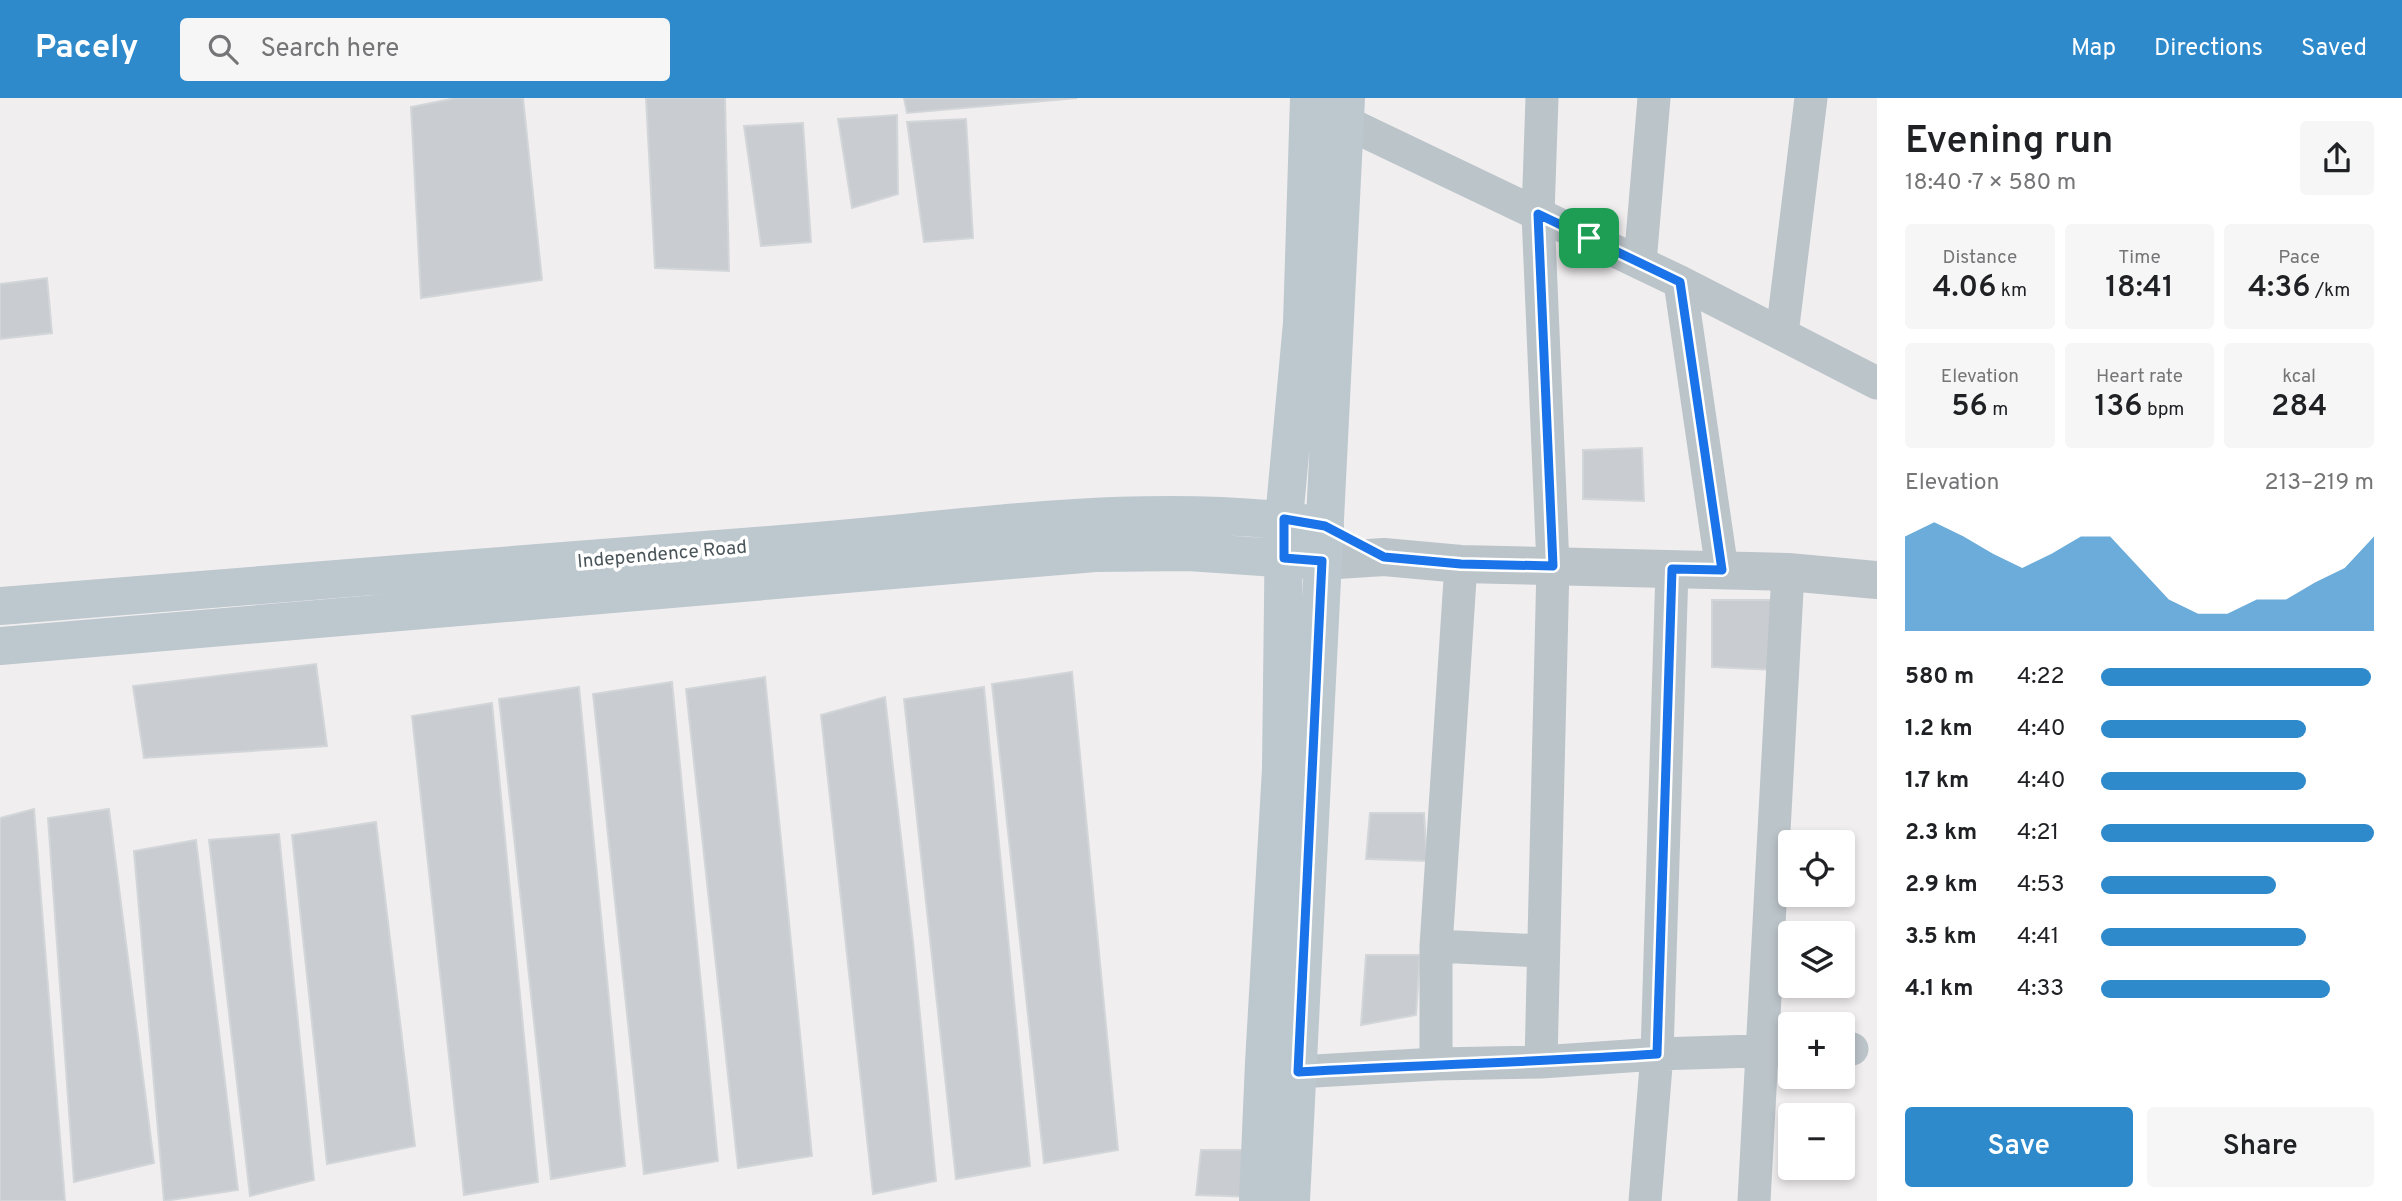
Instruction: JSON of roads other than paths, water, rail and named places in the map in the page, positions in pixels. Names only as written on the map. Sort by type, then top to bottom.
[{"type":"main road","points":[[1258,1201],[1281,769],[1284,519],[1302,323],[1309,98]]},
{"type":"main road","points":[[1291,1201],[1345,110]]},
{"type":"main road","name":"Independence Road","points":[[0,606],[818,541],[1094,516],[1189,513],[1284,519],[1323,544]]},
{"type":"main road","name":"Independence Road","points":[[0,646],[1095,553],[1188,552],[1284,558],[1323,544]]},
{"type":"street","points":[[1541,1062],[1553,566],[1538,214],[1542,98]]},
{"type":"street","points":[[1640,263],[1654,98]]},
{"type":"street","points":[[1782,334],[1811,98]]},
{"type":"street","points":[[1345,110],[1538,214],[1680,282],[1877,383]]},
{"type":"street","points":[[1680,282],[1722,570]]},
{"type":"street","points":[[1323,544],[1384,557],[1461,564],[1788,572],[1877,580]]},
{"type":"street","points":[[1436,1064],[1436,946],[1461,564]]},
{"type":"street","points":[[1646,1201],[1657,1054],[1672,569]]},
{"type":"street","points":[[1754,1201],[1776,1050],[1788,572]]},
{"type":"street","points":[[1436,946],[1543,951]]},
{"type":"street","points":[[1298,1072],[1776,1050]]}]
